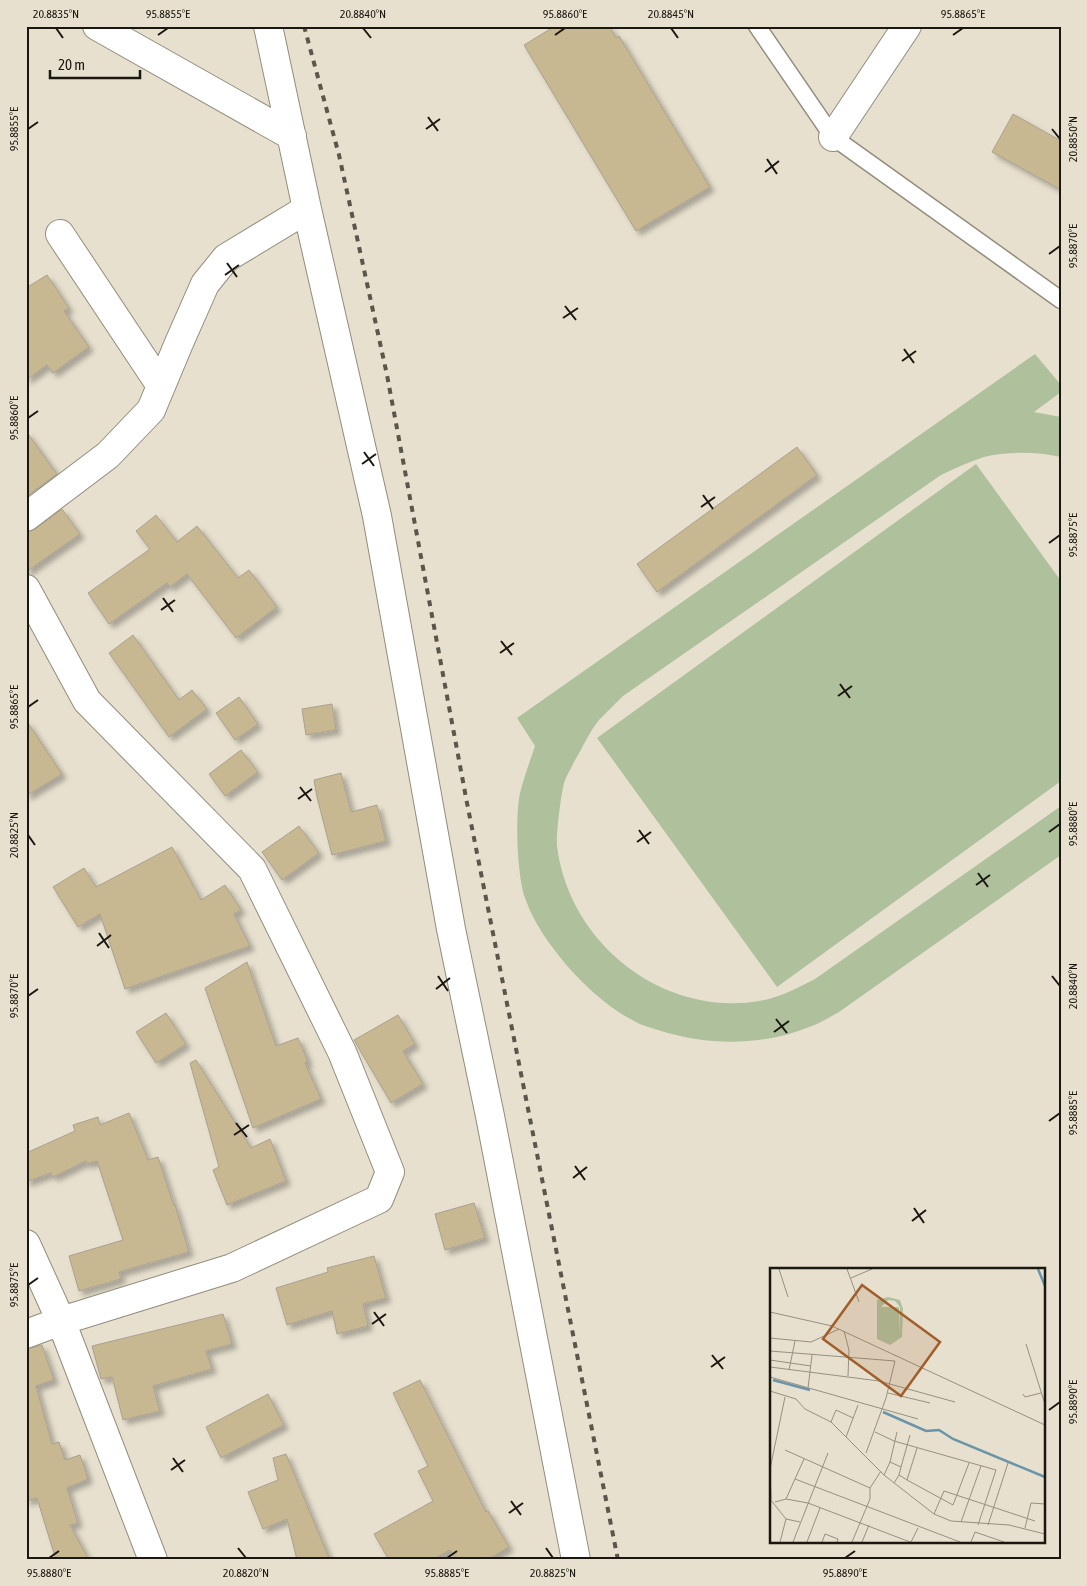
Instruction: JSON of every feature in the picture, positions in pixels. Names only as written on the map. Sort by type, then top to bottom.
[{"type":"street","points":[[96,26],[292,136]]},
{"type":"street","points":[[268,26],[307,209],[377,516],[451,929],[490,1116],[576,1560]]},
{"type":"street","points":[[833,137],[907,26]]},
{"type":"street","points":[[26,517],[108,455],[151,410],[205,284],[226,258],[307,209]]},
{"type":"street","points":[[60,234],[161,386]]},
{"type":"street","points":[[26,589],[87,701],[252,869],[342,1052],[390,1172],[378,1199],[232,1268],[61,1321],[26,1334]]},
{"type":"street","points":[[26,1244],[61,1321],[153,1560]]},
{"type":"lane","points":[[757,26],[833,137],[1061,300]]},
{"type":"green space","points":[[1035,354],[1061,385],[1061,392],[1034,412],[1061,417],[1061,457],[1022,453],[993,455],[973,461],[941,475],[623,696],[595,725],[566,778],[560,805],[557,846],[565,881],[580,913],[601,942],[626,966],[656,985],[688,997],[723,1003],[759,1001],[774,998],[815,979],[1061,806],[1061,855],[839,1012],[794,1033],[737,1042],[718,1041],[680,1036],[642,1025],[626,1017],[600,998],[569,968],[544,935],[533,917],[525,898],[520,875],[518,803],[535,746],[517,718]]},
{"type":"green space","points":[[976,464],[1061,581],[1061,781],[777,987],[597,738]]},
{"type":"building","points":[[555,26],[609,26],[616,38],[619,36],[710,187],[636,231],[524,45]]},
{"type":"building","points":[[1013,114],[1061,141],[1061,190],[992,152]]},
{"type":"building","points":[[47,275],[69,308],[64,311],[89,347],[53,373],[47,365],[26,380],[26,288]]},
{"type":"building","points":[[26,431],[57,474],[26,497]]},
{"type":"building","points":[[797,447],[817,475],[657,592],[637,564]]},
{"type":"building","points":[[62,509],[80,534],[26,572],[26,532],[35,529]]},
{"type":"building","points":[[156,515],[177,542],[197,526],[238,578],[249,570],[277,607],[236,638],[187,574],[170,587],[167,583],[109,624],[88,593],[150,549],[136,531]]},
{"type":"building","points":[[133,635],[179,700],[192,690],[207,709],[169,737],[109,653]]},
{"type":"building","points":[[239,697],[258,724],[235,740],[216,713]]},
{"type":"building","points":[[332,704],[336,730],[306,735],[302,709]]},
{"type":"building","points":[[26,720],[62,774],[26,796]]},
{"type":"building","points":[[241,750],[258,772],[225,796],[209,774]]},
{"type":"building","points":[[341,773],[351,812],[377,805],[386,841],[332,855],[314,780]]},
{"type":"building","points":[[299,826],[319,853],[282,880],[262,852]]},
{"type":"building","points":[[172,847],[201,900],[225,885],[241,910],[234,914],[250,946],[125,989],[100,914],[78,927],[53,887],[84,868],[96,887]]},
{"type":"building","points":[[247,962],[276,1046],[298,1038],[308,1061],[305,1063],[321,1099],[253,1128],[205,988]]},
{"type":"building","points":[[166,1013],[186,1044],[156,1063],[136,1032]]},
{"type":"building","points":[[398,1015],[415,1044],[403,1051],[423,1084],[391,1103],[354,1040]]},
{"type":"building","points":[[196,1060],[251,1148],[270,1139],[286,1181],[227,1205],[213,1170],[219,1167],[190,1063]]},
{"type":"building","points":[[129,1113],[148,1160],[158,1157],[189,1252],[119,1272],[121,1279],[79,1291],[69,1256],[123,1240],[97,1161],[86,1164],[86,1161],[53,1177],[51,1173],[26,1182],[26,1153],[75,1131],[73,1125],[98,1117],[100,1125]]},
{"type":"building","points":[[474,1203],[485,1238],[445,1250],[435,1214]]},
{"type":"building","points":[[374,1256],[386,1298],[363,1304],[368,1326],[337,1334],[332,1311],[287,1325],[276,1288],[328,1272],[327,1268]]},
{"type":"building","points":[[223,1314],[232,1344],[206,1351],[212,1369],[153,1386],[160,1411],[123,1420],[112,1377],[101,1379],[92,1346]]},
{"type":"building","points":[[42,1345],[54,1380],[36,1386],[52,1444],[59,1442],[65,1460],[80,1455],[88,1479],[67,1488],[78,1523],[70,1525],[89,1560],[56,1560],[37,1498],[26,1501],[26,1349]]},
{"type":"building","points":[[420,1380],[486,1512],[488,1511],[509,1547],[487,1560],[456,1560],[450,1550],[432,1560],[389,1560],[374,1534],[433,1501],[418,1471],[428,1466],[393,1393]]},
{"type":"building","points":[[268,1394],[284,1425],[221,1458],[206,1427]]},
{"type":"building","points":[[286,1454],[330,1560],[297,1560],[287,1519],[263,1529],[248,1492],[278,1480],[273,1458]]},
{"type":"railway","points":[[304,26],[339,155],[387,375],[467,803],[618,1560]]}]
